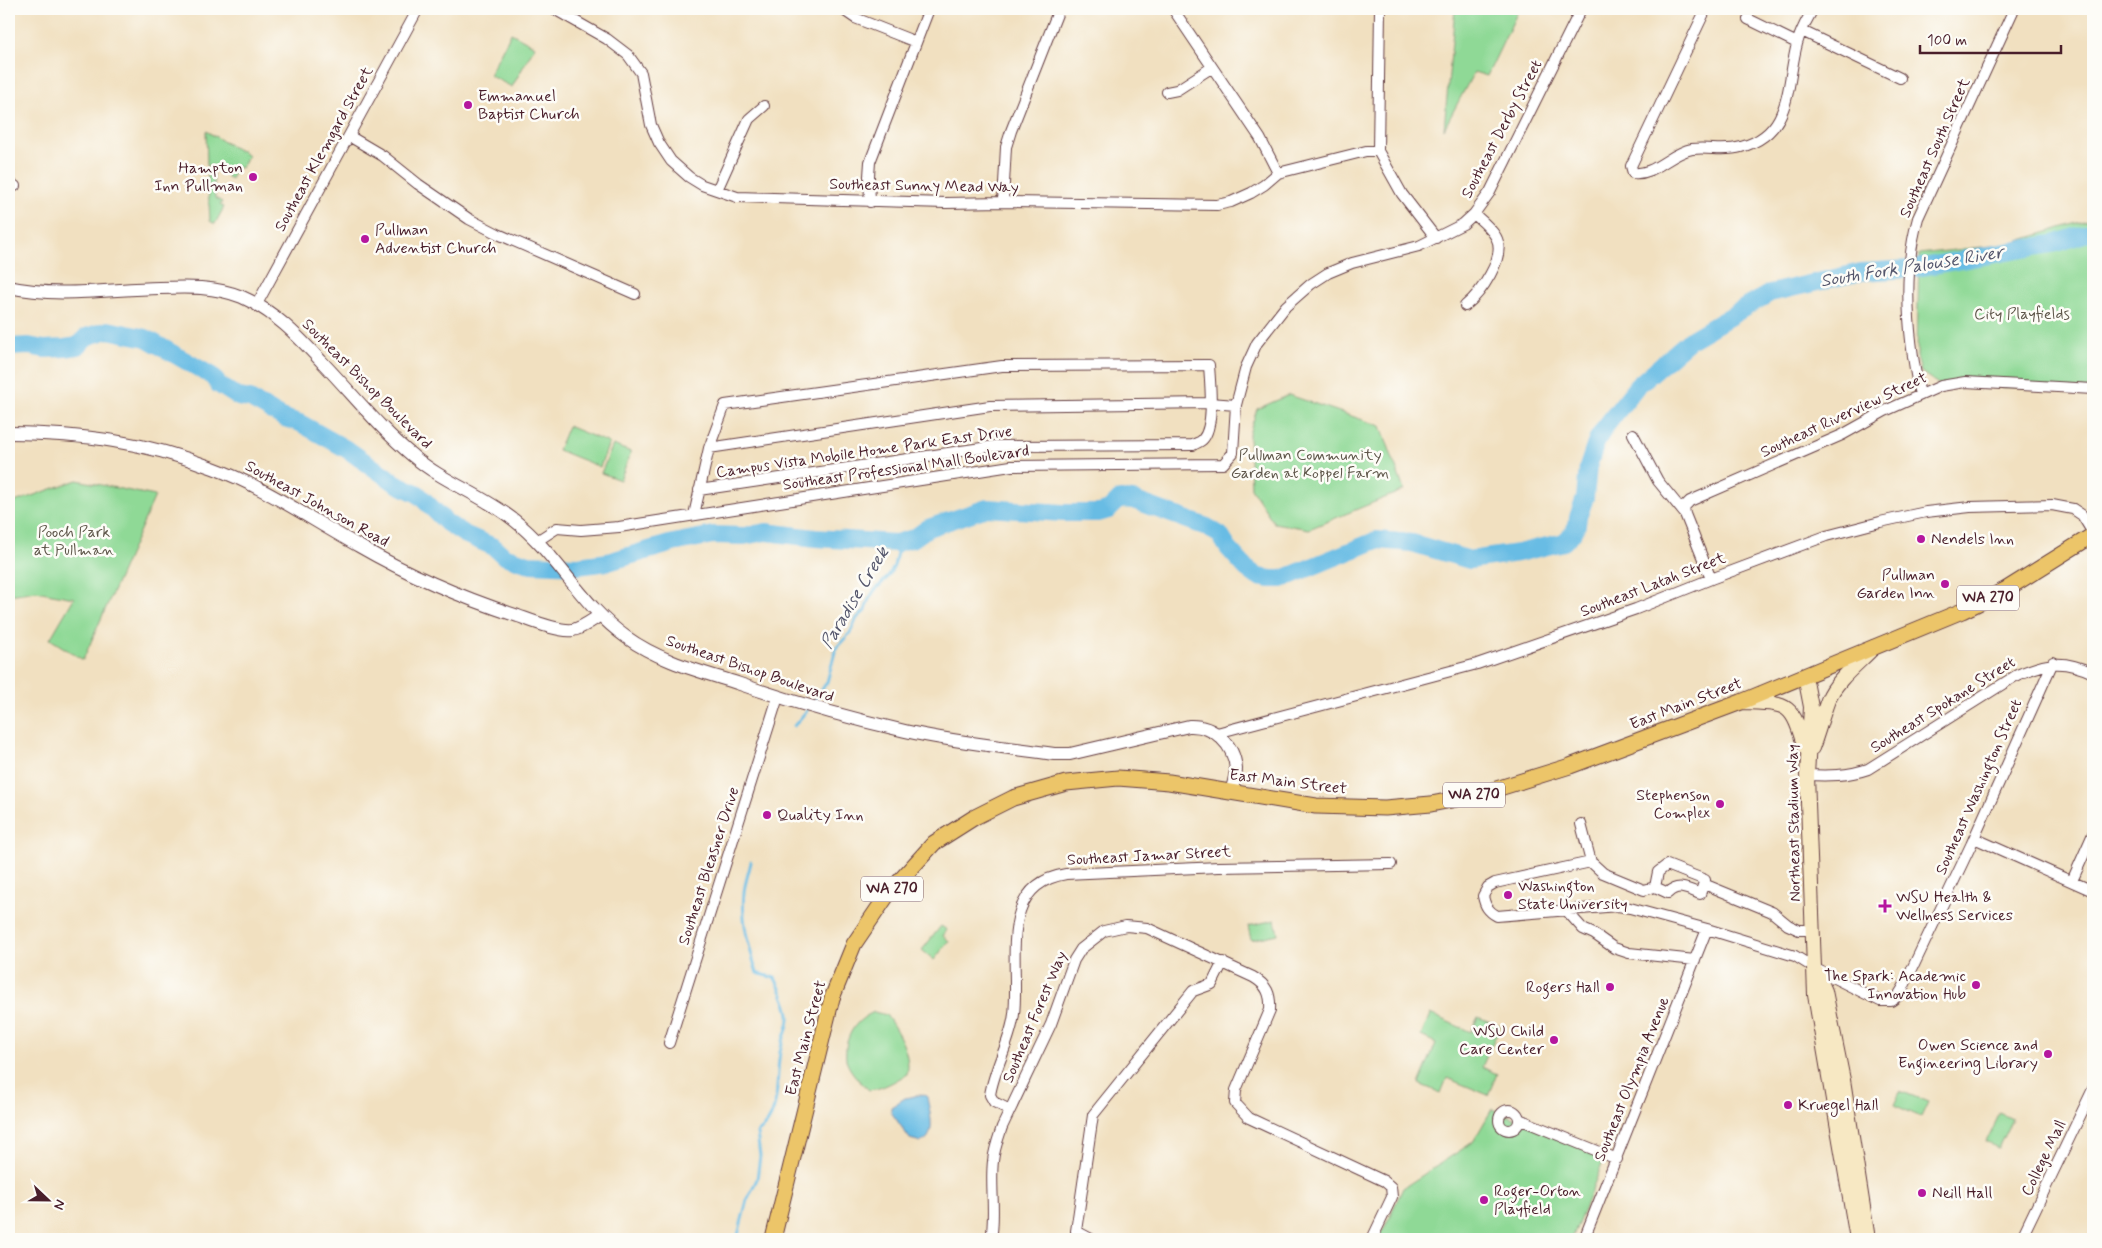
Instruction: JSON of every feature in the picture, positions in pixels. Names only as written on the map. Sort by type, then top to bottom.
[{"type":"main road","name":"East Main Street","points":[[773,1239],[821,1039],[838,981],[854,944],[888,894],[934,843],[975,817],[1013,798],[1066,783],[1118,778],[1168,782],[1316,806],[1385,808],[1430,804],[1477,795],[1570,766],[1741,702],[1962,611],[2004,590],[2093,534]]},
{"type":"main road","points":[[1808,758],[1821,727],[1828,699],[1876,646]]},
{"type":"main road","name":"Northeast Stadium Way","points":[[1805,676],[1811,707],[1807,775],[1816,969],[1815,995],[1857,1239]]},
{"type":"main road","points":[[1741,702],[1773,704],[1784,706],[1792,711],[1808,758]]},
{"type":"main road","name":"Northeast Stadium Way","points":[[1816,969],[1825,991],[1836,1044],[1868,1239]]},
{"type":"street","name":"Southeast Klemgard Street","points":[[257,304],[418,9]]},
{"type":"street","name":"Southeast Sunny Mead Way","points":[[554,9],[608,39],[628,55],[641,74],[651,125],[671,161],[689,177],[736,198],[870,202],[1003,202],[1217,206],[1231,202],[1264,185],[1278,173],[1366,151],[1378,151]]},
{"type":"street","points":[[842,9],[855,18],[916,42]]},
{"type":"street","points":[[870,202],[870,162],[929,9]]},
{"type":"street","points":[[1003,202],[1006,148],[1059,9]]},
{"type":"street","points":[[1173,9],[1260,138],[1278,173]]},
{"type":"street","points":[[1380,9],[1378,151],[1402,194],[1436,238]]},
{"type":"street","name":"Southeast Derby Street","points":[[1236,405],[1241,382],[1257,343],[1275,318],[1299,294],[1328,273],[1352,263],[1419,246],[1464,224],[1474,214],[1490,192],[1581,9]]},
{"type":"street","points":[[1706,9],[1631,166],[1633,173],[1641,174],[1650,171],[1678,153],[1693,149],[1730,150],[1759,140],[1771,130],[1781,116],[1788,99],[1797,43],[1812,9]]},
{"type":"street","name":"Southeast South Street","points":[[1920,395],[1911,355],[1908,318],[1913,237],[1918,218],[2014,9]]},
{"type":"street","points":[[1748,19],[1797,43]]},
{"type":"street","points":[[1802,31],[1900,78]]},
{"type":"street","points":[[1167,92],[1177,90],[1212,68]]},
{"type":"street","points":[[717,190],[749,119],[764,106]]},
{"type":"street","points":[[349,136],[383,156],[426,190],[468,219],[635,294]]},
{"type":"street","points":[[1465,306],[1476,298],[1497,261],[1499,250],[1497,239],[1491,230],[1474,214]]},
{"type":"street","name":"Southeast Bishop Boulevard","points":[[9,287],[21,290],[55,292],[193,287],[227,292],[257,304],[275,316],[302,341],[414,457],[438,474],[493,504],[541,545],[599,616],[630,639],[657,655],[778,697],[907,732],[1054,754],[1070,754],[1189,726],[1206,728],[1217,733]]},
{"type":"street","name":"Campus Vista Mobile Home Park East Drive","points":[[699,490],[995,446],[1193,445],[1203,440],[1208,429],[1210,403],[1209,366],[1002,366],[725,405],[708,448]]},
{"type":"street","name":"Southeast Riverview Street","points":[[1685,514],[1684,507],[1690,501],[1842,436],[1886,411],[1941,386],[1966,382],[2093,389]]},
{"type":"street","points":[[694,515],[708,448],[990,406],[1210,403],[1236,405]]},
{"type":"street","name":"Southeast Professional Mall Boulevard","points":[[541,545],[557,528],[581,530],[619,527],[1011,466],[1223,464],[1233,452],[1236,405]]},
{"type":"street","name":"Southeast Johnson Road","points":[[9,433],[104,438],[174,454],[258,488],[380,558],[438,585],[504,612],[564,630],[579,628],[599,616]]},
{"type":"street","points":[[1634,434],[1658,481],[1685,514],[1711,579]]},
{"type":"street","name":"Southeast Latah Street","points":[[1217,733],[1477,664],[1636,609],[1826,536],[1926,512],[2016,504],[2064,506],[2082,514],[2093,534]]},
{"type":"street","points":[[2053,662],[2064,663],[2093,674]]},
{"type":"street","name":"Southeast Spokane Street","points":[[1807,775],[1834,776],[1868,769],[2018,675],[2053,662]]},
{"type":"street","name":"Southeast Washington Street","points":[[1816,969],[1880,1001],[1890,1002],[1898,996],[1974,838],[2053,662]]},
{"type":"street","name":"Southeast Bleasner Drive","points":[[669,1043],[778,697]]},
{"type":"street","points":[[1217,733],[1229,745],[1234,757],[1236,770],[1231,792]]},
{"type":"street","points":[[1581,824],[1591,862],[1603,873],[1644,890],[1655,888],[1668,894],[1674,888],[1682,887],[1700,894],[1705,880],[1667,865],[1660,869],[1656,875],[1655,888]]},
{"type":"street","points":[[2072,881],[2093,834]]},
{"type":"street","points":[[1974,838],[2093,891]]},
{"type":"street","points":[[1591,862],[1488,887],[1483,896],[1487,909],[1497,916],[1618,906],[1707,929],[1795,956],[1816,969]]},
{"type":"street","name":"Southeast Jamar Street","points":[[1010,1110],[994,1102],[990,1094],[1014,1016],[1015,928],[1020,906],[1033,888],[1049,876],[1219,867],[1391,864]]},
{"type":"street","points":[[1704,884],[1772,912],[1788,925],[1799,930],[1814,930]]},
{"type":"street","points":[[1579,925],[1576,920],[1578,915],[1586,908]]},
{"type":"street","points":[[1566,910],[1587,933],[1594,934],[1614,948],[1636,954],[1695,960]]},
{"type":"street","name":"Southeast Forest Way","points":[[990,1239],[993,1220],[993,1161],[1002,1127],[1051,1024],[1074,960],[1081,949],[1094,938],[1115,927],[1134,926],[1147,928],[1223,962],[1261,981],[1265,986],[1271,998],[1270,1010],[1236,1090],[1236,1103],[1249,1118],[1384,1180],[1391,1187],[1392,1197],[1372,1239]]},
{"type":"street","name":"Southeast Olympia Avenue","points":[[1584,1239],[1707,929]]},
{"type":"street","points":[[1091,1239],[1076,1231],[1093,1115],[1193,991],[1212,984],[1223,962]]},
{"type":"street","name":"College Mall","points":[[2021,1239],[2093,1089]]},
{"type":"street","points":[[1519,1119],[1617,1159]]},
{"type":"green space","points":[[1455,9],[1519,9],[1487,76],[1474,72],[1444,129]]},
{"type":"green space","points":[[511,33],[535,46],[512,87],[489,75]]},
{"type":"green space","points":[[206,131],[241,150],[248,156],[241,168],[237,167],[231,179],[227,177],[226,173],[211,165],[207,166]]},
{"type":"green space","points":[[207,167],[213,170],[215,198],[222,202],[220,205],[224,207],[215,224],[210,221]]},
{"type":"green space","name":"City Playfields","points":[[2093,218],[2093,389],[1941,386],[1921,372],[1917,357],[1919,254],[2009,244]]},
{"type":"green space","name":"Pullman Community Garden at Koppel Farm","points":[[1289,395],[1381,426],[1404,490],[1309,529],[1274,523],[1251,488],[1249,434],[1257,409]]},
{"type":"green space","points":[[568,426],[609,443],[600,467],[558,450]]},
{"type":"green space","points":[[613,445],[631,452],[620,480],[601,473]]},
{"type":"green space","name":"Pooch Park at Pullman","points":[[77,480],[155,496],[83,660],[50,639],[74,598],[36,591],[9,595],[9,504]]},
{"type":"green space","points":[[1275,920],[1278,934],[1251,940],[1248,926]]},
{"type":"green space","points":[[941,926],[947,930],[943,936],[949,941],[934,960],[922,950]]},
{"type":"green space","points":[[874,1012],[886,1015],[895,1028],[903,1043],[908,1067],[907,1074],[884,1086],[869,1090],[856,1078],[849,1067],[846,1059],[846,1047],[849,1035],[855,1026],[863,1018]]},
{"type":"green space","points":[[1430,1014],[1471,1032],[1478,1017],[1500,1026],[1482,1067],[1497,1074],[1488,1095],[1447,1078],[1441,1093],[1419,1084],[1436,1043],[1421,1036]]},
{"type":"green space","points":[[1900,1091],[1928,1102],[1921,1117],[1894,1105]]},
{"type":"green space","points":[[1492,1109],[1605,1157],[1572,1239],[1379,1239],[1403,1188],[1473,1142]]},
{"type":"green space","points":[[2000,1113],[2012,1119],[1998,1148],[1986,1142]]},
{"type":"water","points":[[924,1094],[927,1097],[931,1129],[926,1139],[921,1142],[910,1139],[891,1112],[891,1107],[905,1098]]},
{"type":"waterway","name":"South Fork Palouse River","points":[[9,347],[29,346],[44,349],[78,346],[86,337],[108,330],[146,338],[212,376],[219,385],[238,397],[250,399],[284,418],[300,423],[348,450],[397,484],[418,494],[447,523],[464,534],[494,547],[504,556],[529,564],[578,566],[608,562],[673,543],[713,535],[744,536],[766,532],[815,538],[896,543],[914,538],[928,528],[987,508],[1063,513],[1099,513],[1109,510],[1120,499],[1133,500],[1207,527],[1220,535],[1228,548],[1246,568],[1258,577],[1282,579],[1377,540],[1412,543],[1470,560],[1518,553],[1564,542],[1573,533],[1577,525],[1585,498],[1588,467],[1597,440],[1605,427],[1637,386],[1690,340],[1770,293],[1861,272],[1911,269],[2057,243],[2093,231]]},
{"type":"waterway","name":"Paradise Creek","points":[[812,704],[827,682],[836,648],[850,633],[857,618],[865,611],[874,591],[887,578],[894,566],[897,552],[914,538]]},
{"type":"waterway","name":"Paradise Creek","points":[[794,726],[808,709]]},
{"type":"waterway","name":"Paradise Creek","points":[[737,1239],[747,1200],[757,1179],[760,1156],[757,1133],[771,1116],[775,1105],[779,1058],[789,1018],[782,992],[775,978],[757,973],[749,943],[743,902],[751,862]]},
{"type":"place","name":"Emmanuel Baptist Church","points":[[468,105]]},
{"type":"place","name":"Hampton Inn Pullman","points":[[253,177]]},
{"type":"place","name":"Pullman Adventist Church","points":[[365,239]]},
{"type":"place","name":"Nendels Inn","points":[[1921,539]]},
{"type":"place","name":"Pullman Garden Inn","points":[[1945,584]]},
{"type":"place","name":"Stephenson Complex","points":[[1720,804]]},
{"type":"place","name":"Quality Inn","points":[[767,815]]},
{"type":"place","name":"Washington State University","points":[[1508,895]]},
{"type":"place","name":"WSU Health & Wellness Services","points":[[1885,906]]},
{"type":"place","name":"The Spark: Academic Innovation Hub","points":[[1976,985]]},
{"type":"place","name":"Rogers Hall","points":[[1610,987]]},
{"type":"place","name":"WSU Child Care Center","points":[[1554,1040]]},
{"type":"place","name":"Owen Science and Engineering Library","points":[[2048,1054]]},
{"type":"place","name":"Kruegel Hall","points":[[1788,1105]]},
{"type":"place","name":"Neill Hall","points":[[1922,1193]]},
{"type":"place","name":"Roger-Orton Playfield","points":[[1484,1200]]}]
